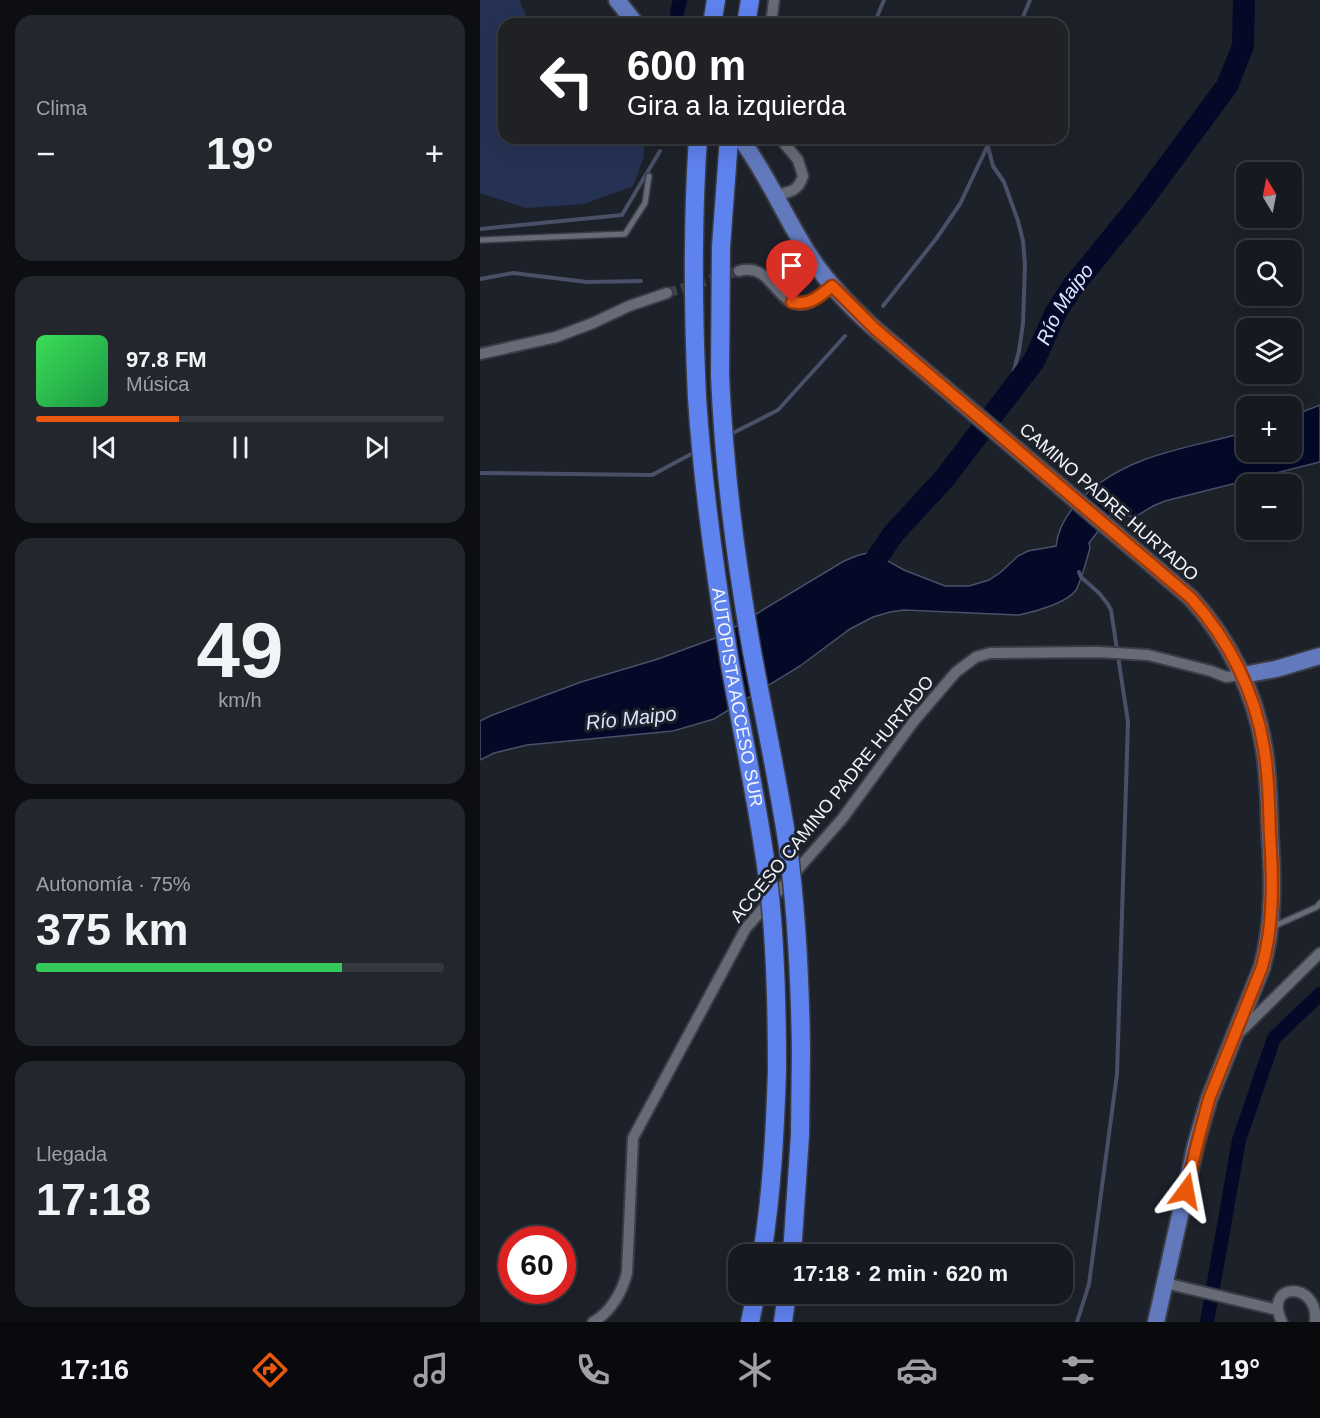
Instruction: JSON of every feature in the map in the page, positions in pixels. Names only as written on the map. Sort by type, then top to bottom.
[{"type":"highway","points":[[713,18],[716,0]]},
{"type":"highway","points":[[747,18],[750,0]]},
{"type":"highway","name":"AUTOPISTA ACCESO SUR","points":[[698,144],[693,241],[694,324],[702,463],[712,552],[769,886],[776,973],[777,1070],[772,1164],[763,1244]]},
{"type":"highway","name":"AUTOPISTA ACCESO SUR","points":[[729,144],[719,300],[724,455],[735,547],[781,804],[793,892],[799,971],[801,1050],[799,1167],[793,1244]]},
{"type":"highway","points":[[750,1322],[754,1304]]},
{"type":"highway","points":[[783,1322],[785,1304]]},
{"type":"main road","points":[[617,0],[631,18]]},
{"type":"main road","name":"CAMINO PADRE HURTADO","points":[[744,144],[759,165],[804,248],[832,286],[874,328],[1134,549],[1202,611],[1219,633],[1243,675],[1257,714],[1265,750],[1272,862],[1271,927],[1268,945],[1262,967],[1209,1099],[1155,1322]]},
{"type":"main road","points":[[1243,675],[1276,669],[1320,656]]},
{"type":"street","points":[[772,18],[774,0]]},
{"type":"street","points":[[776,195],[792,191],[800,184],[803,176],[798,160],[785,144]]},
{"type":"street","points":[[739,271],[751,269],[761,273],[782,296],[798,303],[812,301],[832,286]]},
{"type":"street","points":[[480,354],[556,337],[629,306],[667,294]]},
{"type":"street","name":"ACCESO CAMINO PADRE HURTADO","points":[[593,1322],[604,1316],[611,1306],[624,1286],[627,1273],[633,1138],[746,928],[842,819],[914,721],[956,672],[976,657],[990,652],[1098,652],[1148,655],[1226,676],[1243,675]]},
{"type":"street","points":[[1233,1038],[1320,952]]},
{"type":"street","points":[[1165,1283],[1278,1310]]},
{"type":"street","points":[[1282,1322],[1278,1310],[1283,1297],[1288,1293],[1302,1290],[1317,1299],[1319,1308],[1315,1322]]},
{"type":"lane","points":[[480,240],[626,234],[645,203],[649,176]]},
{"type":"lane","points":[[1271,927],[1317,907],[1320,903]]},
{"type":"shaded area","points":[[480,0],[519,0],[527,18],[498,18],[498,144],[644,144],[644,157],[633,186],[584,204],[526,208],[480,193]]},
{"type":"water","points":[[1320,405],[1320,462],[1272,474],[1236,474],[1236,483],[1165,501],[1135,517],[1112,513],[1089,543],[1089,553],[1076,590],[1058,603],[1019,615],[904,610],[890,612],[873,617],[850,629],[800,666],[714,719],[673,731],[527,745],[494,753],[480,760],[480,721],[581,682],[658,659],[718,637],[844,561],[859,555],[872,552],[904,570],[945,586],[969,586],[989,580],[1018,556],[1028,551],[1056,546],[1061,527],[1076,504],[1099,484],[1138,462],[1236,435],[1236,462],[1302,462],[1302,412]]},
{"type":"waterway","points":[[677,13],[680,0]]},
{"type":"waterway","points":[[876,18],[884,0]]},
{"type":"waterway","points":[[1022,18],[1030,0]]},
{"type":"waterway","name":"Río Maipo","points":[[861,581],[894,533],[944,479],[1034,361],[1056,312],[1073,286],[1139,205],[1227,86],[1243,46],[1244,0]]},
{"type":"waterway","points":[[988,144],[993,166],[1004,182],[1018,221],[1025,264],[1023,324],[1019,351],[1007,397]]},
{"type":"waterway","points":[[883,306],[936,239],[960,204],[987,147]]},
{"type":"waterway","points":[[480,229],[622,215],[660,151]]},
{"type":"waterway","points":[[480,279],[513,273],[587,282],[641,281]]},
{"type":"waterway","points":[[729,435],[778,410],[845,336]]},
{"type":"waterway","points":[[480,473],[652,475],[695,452]]},
{"type":"waterway","points":[[1077,1322],[1089,1284],[1117,1074],[1128,722],[1111,610],[1079,572]]},
{"type":"waterway","points":[[1207,1322],[1239,1140],[1274,1038],[1320,994]]},
{"type":"tunnel","points":[[667,293],[739,271]]},
{"type":"route","points":[[792,302],[802,304],[812,301],[832,286],[874,328],[1191,598],[1219,633],[1243,675],[1262,732],[1267,767],[1272,862],[1271,927],[1262,967],[1209,1099],[1186,1191]]}]
